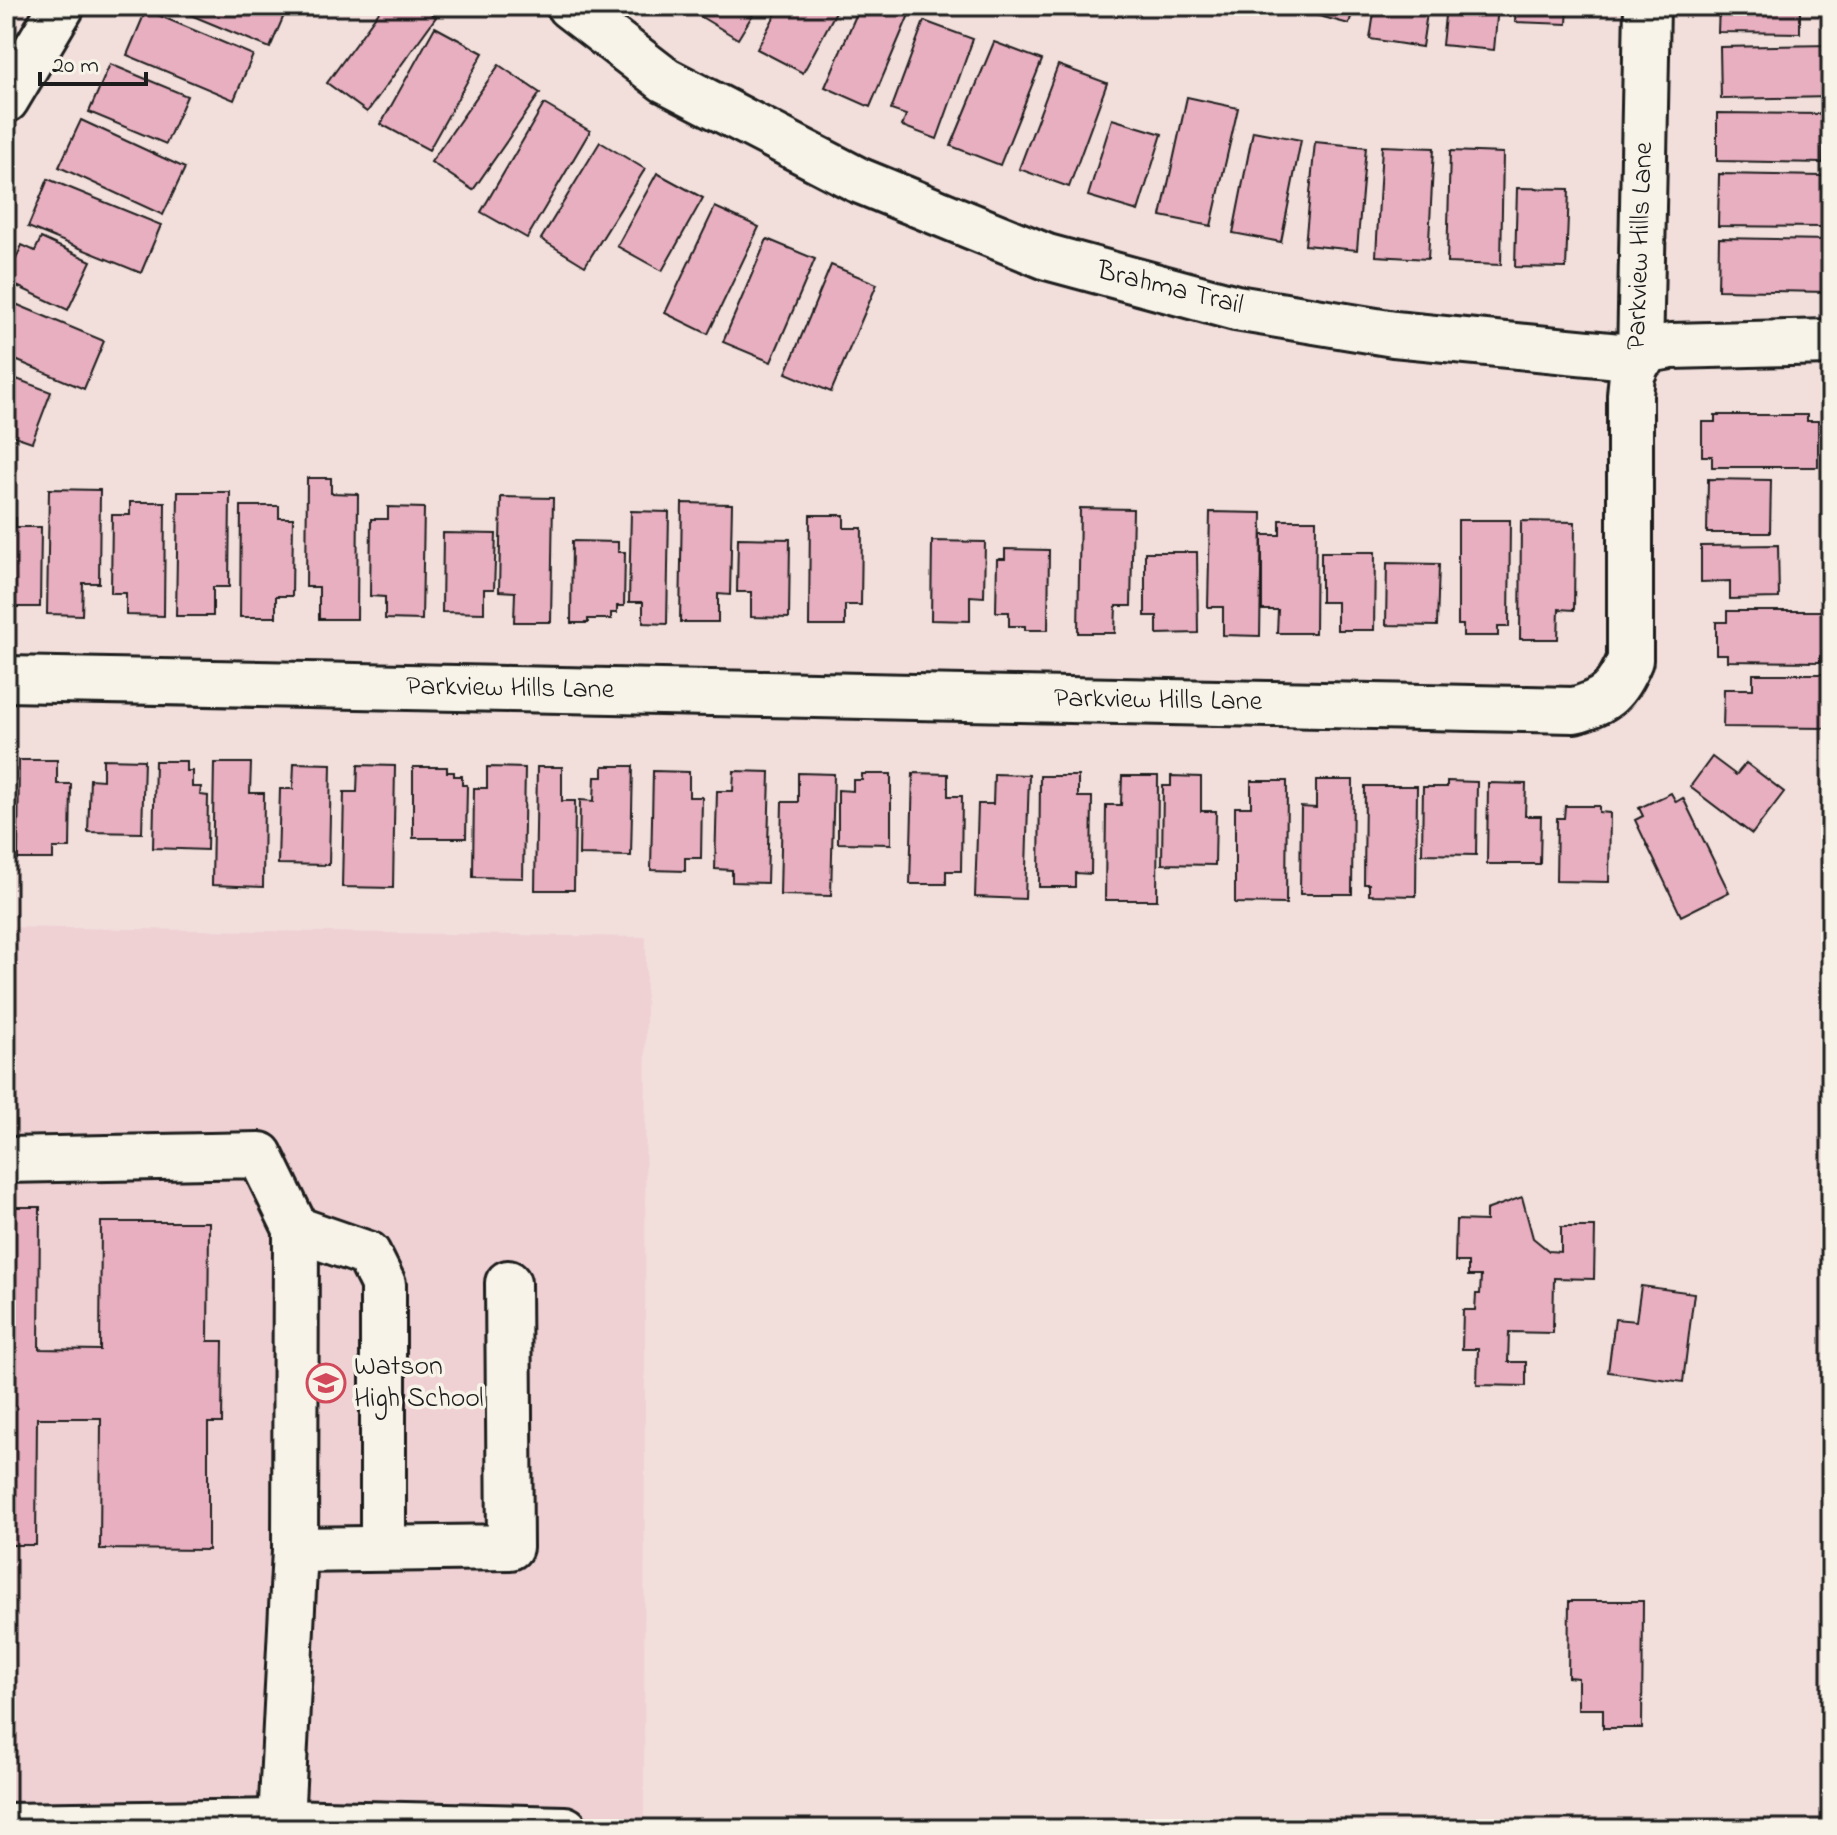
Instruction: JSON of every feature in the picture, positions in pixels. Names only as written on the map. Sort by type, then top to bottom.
[{"type":"street","points":[[6,100],[62,6]]},
{"type":"street","name":"Brahma Trail","points":[[569,6],[665,80],[858,180],[1047,257],[1236,308],[1394,334],[1640,358],[1654,349],[1671,346],[1831,342]]},
{"type":"street","name":"Parkview Hills Lane","points":[[6,679],[1574,710],[1594,705],[1610,694],[1622,679],[1630,660],[1630,395],[1632,375],[1640,358],[1647,6]]},
{"type":"street","points":[[6,1160],[260,1155],[296,1229],[295,1550],[281,1822]]},
{"type":"street","points":[[296,1229],[368,1254],[383,1284],[383,1548]]},
{"type":"street","points":[[295,1550],[510,1547],[508,1283]]},
{"type":"street","points":[[6,1826],[281,1822],[565,1829]]},
{"type":"shaded area","name":"Watson High School","points":[[6,927],[646,937],[644,1829],[6,1829]]},
{"type":"building","points":[[169,6],[288,6],[270,48]]},
{"type":"building","points":[[383,6],[420,6],[436,17],[367,112],[327,83]]},
{"type":"building","points":[[697,6],[758,6],[738,39],[693,12]]},
{"type":"building","points":[[780,6],[839,6],[803,73],[757,49]]},
{"type":"building","points":[[860,6],[901,6],[911,10],[870,107],[825,87]]},
{"type":"building","points":[[1302,6],[1354,6],[1349,24],[1301,11]]},
{"type":"building","points":[[1375,6],[1428,6],[1422,47],[1370,39]]},
{"type":"building","points":[[1446,6],[1498,6],[1494,50],[1442,45]]},
{"type":"building","points":[[1516,6],[1568,6],[1567,24],[1515,22]]},
{"type":"building","points":[[1719,6],[1800,6],[1800,33],[1718,32]]},
{"type":"building","points":[[146,10],[253,55],[234,100],[127,55]]},
{"type":"building","points":[[924,21],[973,39],[937,139],[902,126],[906,115],[891,110]]},
{"type":"building","points":[[435,27],[483,53],[429,150],[381,124]]},
{"type":"building","points":[[994,42],[1042,60],[1000,165],[951,146]]},
{"type":"building","points":[[1831,45],[1831,97],[1721,99],[1720,47]]},
{"type":"building","points":[[110,64],[187,96],[166,144],[89,112]]},
{"type":"building","points":[[499,65],[540,93],[473,190],[431,162]]},
{"type":"building","points":[[1058,65],[1107,83],[1069,187],[1019,169]]},
{"type":"building","points":[[1187,97],[1238,108],[1211,226],[1161,216]]},
{"type":"building","points":[[544,104],[590,131],[527,238],[481,212]]},
{"type":"building","points":[[1717,113],[1824,114],[1823,163],[1717,161]]},
{"type":"building","points":[[1112,119],[1162,134],[1138,211],[1088,196]]},
{"type":"building","points":[[81,120],[185,168],[163,215],[59,167]]},
{"type":"building","points":[[1253,131],[1301,140],[1281,242],[1233,233]]},
{"type":"building","points":[[600,142],[645,169],[585,266],[541,239]]},
{"type":"building","points":[[1315,142],[1366,147],[1357,250],[1305,245]]},
{"type":"building","points":[[1382,146],[1434,148],[1428,259],[1376,256]]},
{"type":"building","points":[[1450,151],[1503,153],[1501,265],[1447,263]]},
{"type":"building","points":[[657,173],[703,198],[662,271],[617,246]]},
{"type":"building","points":[[1719,174],[1823,176],[1822,227],[1718,226]]},
{"type":"building","points":[[48,179],[161,225],[141,273],[28,227]]},
{"type":"building","points":[[1517,188],[1569,189],[1566,268],[1515,267]]},
{"type":"building","points":[[715,207],[759,227],[708,334],[665,313]]},
{"type":"building","points":[[41,238],[91,261],[68,310],[6,281],[6,270],[12,257],[16,259],[22,245],[35,251]]},
{"type":"building","points":[[1719,238],[1830,240],[1829,292],[1718,290]]},
{"type":"building","points":[[767,239],[815,259],[771,362],[723,342]]},
{"type":"building","points":[[831,265],[877,284],[831,392],[786,373]]},
{"type":"building","points":[[6,300],[104,341],[84,389],[6,356]]},
{"type":"building","points":[[6,375],[51,392],[32,442],[6,433]]},
{"type":"building","points":[[1715,415],[1807,415],[1807,421],[1818,421],[1818,467],[1712,467],[1712,456],[1702,456],[1702,422],[1715,422]]},
{"type":"building","points":[[307,478],[331,478],[331,493],[358,494],[357,619],[319,619],[319,587],[306,587]]},
{"type":"building","points":[[1708,479],[1771,480],[1770,533],[1707,533]]},
{"type":"building","points":[[49,489],[100,490],[99,583],[83,583],[82,615],[47,614]]},
{"type":"building","points":[[178,492],[230,492],[229,587],[213,587],[213,616],[176,616]]},
{"type":"building","points":[[501,497],[553,498],[551,622],[514,622],[515,592],[499,591]]},
{"type":"building","points":[[130,502],[165,502],[164,616],[126,615],[126,593],[111,593],[112,515],[130,515]]},
{"type":"building","points":[[682,503],[732,504],[730,595],[718,594],[718,622],[680,622]]},
{"type":"building","points":[[241,506],[279,506],[279,518],[293,518],[292,596],[276,596],[276,617],[240,617]]},
{"type":"building","points":[[388,507],[424,508],[422,620],[385,619],[385,597],[370,596],[371,519],[388,519]]},
{"type":"building","points":[[1080,508],[1133,509],[1131,606],[1116,606],[1115,633],[1078,633]]},
{"type":"building","points":[[631,511],[669,512],[667,624],[643,623],[643,602],[629,602]]},
{"type":"building","points":[[1210,512],[1262,513],[1260,636],[1223,635],[1223,607],[1208,607]]},
{"type":"building","points":[[810,515],[844,515],[844,528],[862,528],[861,605],[845,605],[845,626],[809,626]]},
{"type":"building","points":[[6,518],[16,518],[16,527],[41,527],[40,607],[6,607]]},
{"type":"building","points":[[1280,520],[1316,520],[1315,633],[1277,633],[1278,610],[1262,610],[1262,535],[1280,535]]},
{"type":"building","points":[[1458,520],[1510,520],[1509,627],[1498,627],[1498,636],[1463,636],[1463,625],[1458,625]]},
{"type":"building","points":[[1521,521],[1575,522],[1574,610],[1559,609],[1558,639],[1520,639]]},
{"type":"building","points":[[443,533],[496,534],[494,589],[484,589],[484,613],[442,612]]},
{"type":"building","points":[[738,538],[790,539],[789,618],[751,617],[751,592],[737,592]]},
{"type":"building","points":[[572,541],[618,542],[618,552],[625,552],[624,606],[617,606],[617,613],[611,613],[611,619],[571,623]]},
{"type":"building","points":[[932,541],[985,542],[984,597],[970,596],[970,621],[931,620]]},
{"type":"building","points":[[1778,545],[1779,598],[1730,599],[1730,581],[1701,582],[1701,546]]},
{"type":"building","points":[[1005,549],[1049,550],[1048,630],[1009,626],[1009,612],[996,612],[997,559],[1005,559]]},
{"type":"building","points":[[1145,552],[1197,552],[1198,633],[1157,634],[1157,616],[1145,616]]},
{"type":"building","points":[[1321,552],[1375,552],[1374,630],[1337,630],[1337,602],[1321,602]]},
{"type":"building","points":[[1387,563],[1439,564],[1437,626],[1386,625]]},
{"type":"building","points":[[1727,611],[1831,611],[1831,656],[1820,656],[1820,662],[1727,661],[1727,654],[1716,654],[1716,622],[1727,622]]},
{"type":"building","points":[[1753,674],[1831,674],[1831,728],[1723,727],[1724,689],[1753,689]]},
{"type":"building","points":[[1712,757],[1736,775],[1746,763],[1784,792],[1752,834],[1690,787]]},
{"type":"building","points":[[103,759],[144,760],[142,833],[88,832],[90,779],[103,780]]},
{"type":"building","points":[[19,760],[57,760],[57,784],[71,784],[70,848],[53,848],[53,859],[18,859]]},
{"type":"building","points":[[155,761],[186,761],[186,771],[192,771],[192,787],[201,787],[200,795],[208,796],[207,850],[153,848]]},
{"type":"building","points":[[214,763],[251,763],[250,793],[264,793],[263,887],[212,885]]},
{"type":"building","points":[[294,763],[331,764],[329,865],[278,864],[280,789],[293,789]]},
{"type":"building","points":[[358,765],[395,766],[393,888],[342,887],[344,792],[357,792]]},
{"type":"building","points":[[603,766],[633,766],[631,856],[579,855],[580,800],[594,801],[595,777],[603,777]]},
{"type":"building","points":[[413,767],[447,767],[447,772],[462,776],[462,785],[467,785],[466,838],[413,838]]},
{"type":"building","points":[[487,767],[525,768],[523,878],[473,877],[474,788],[487,788]]},
{"type":"building","points":[[537,767],[562,767],[562,801],[575,801],[574,890],[535,890]]},
{"type":"building","points":[[653,771],[689,772],[689,797],[702,797],[701,858],[685,858],[685,871],[651,870]]},
{"type":"building","points":[[734,771],[770,772],[767,883],[732,882],[732,870],[715,869],[717,791],[733,791]]},
{"type":"building","points":[[798,773],[834,774],[831,896],[780,895],[782,802],[798,802]]},
{"type":"building","points":[[913,773],[948,774],[948,796],[962,796],[961,871],[946,871],[946,884],[910,884]]},
{"type":"building","points":[[862,774],[891,774],[891,844],[838,843],[838,790],[853,791],[853,780],[862,780]]},
{"type":"building","points":[[994,774],[1029,775],[1025,899],[975,897],[978,804],[993,804]]},
{"type":"building","points":[[1040,776],[1078,776],[1078,797],[1092,797],[1091,874],[1075,873],[1075,887],[1039,887]]},
{"type":"building","points":[[1122,776],[1158,776],[1157,900],[1105,900],[1106,805],[1121,805]]},
{"type":"building","points":[[1171,776],[1201,777],[1201,811],[1216,811],[1215,865],[1162,864],[1163,786],[1171,786]]},
{"type":"building","points":[[1316,780],[1353,780],[1352,894],[1300,894],[1301,807],[1316,808]]},
{"type":"building","points":[[1251,781],[1287,781],[1286,904],[1235,903],[1235,807],[1251,807]]},
{"type":"building","points":[[1447,781],[1477,782],[1476,855],[1422,854],[1423,787],[1447,787]]},
{"type":"building","points":[[1488,783],[1526,784],[1525,816],[1541,816],[1540,864],[1487,864]]},
{"type":"building","points":[[1365,786],[1417,786],[1416,896],[1369,895],[1369,884],[1364,884]]},
{"type":"building","points":[[1671,793],[1676,802],[1683,798],[1729,892],[1681,916],[1635,820],[1643,816],[1639,808]]},
{"type":"building","points":[[1565,806],[1599,806],[1599,812],[1610,813],[1609,882],[1556,881],[1557,818],[1564,818]]},
{"type":"building","points":[[1522,1197],[1533,1238],[1549,1251],[1561,1252],[1561,1227],[1595,1227],[1594,1279],[1554,1278],[1553,1333],[1509,1332],[1508,1362],[1526,1362],[1526,1386],[1477,1385],[1478,1349],[1462,1349],[1463,1310],[1475,1310],[1481,1276],[1468,1276],[1468,1262],[1455,1262],[1456,1220],[1486,1221],[1486,1210]]},
{"type":"building","points":[[6,1207],[40,1207],[39,1349],[100,1350],[101,1222],[209,1222],[208,1341],[223,1341],[222,1423],[208,1423],[208,1550],[100,1549],[101,1418],[37,1418],[36,1545],[6,1545]]},
{"type":"building","points":[[1641,1286],[1694,1293],[1683,1382],[1608,1372],[1615,1319],[1636,1321]]},
{"type":"building","points":[[1569,1601],[1643,1601],[1642,1728],[1603,1728],[1603,1709],[1578,1709],[1578,1678],[1568,1677]]},
{"type":"place","name":"Watson High School","points":[[326,1383]]}]
